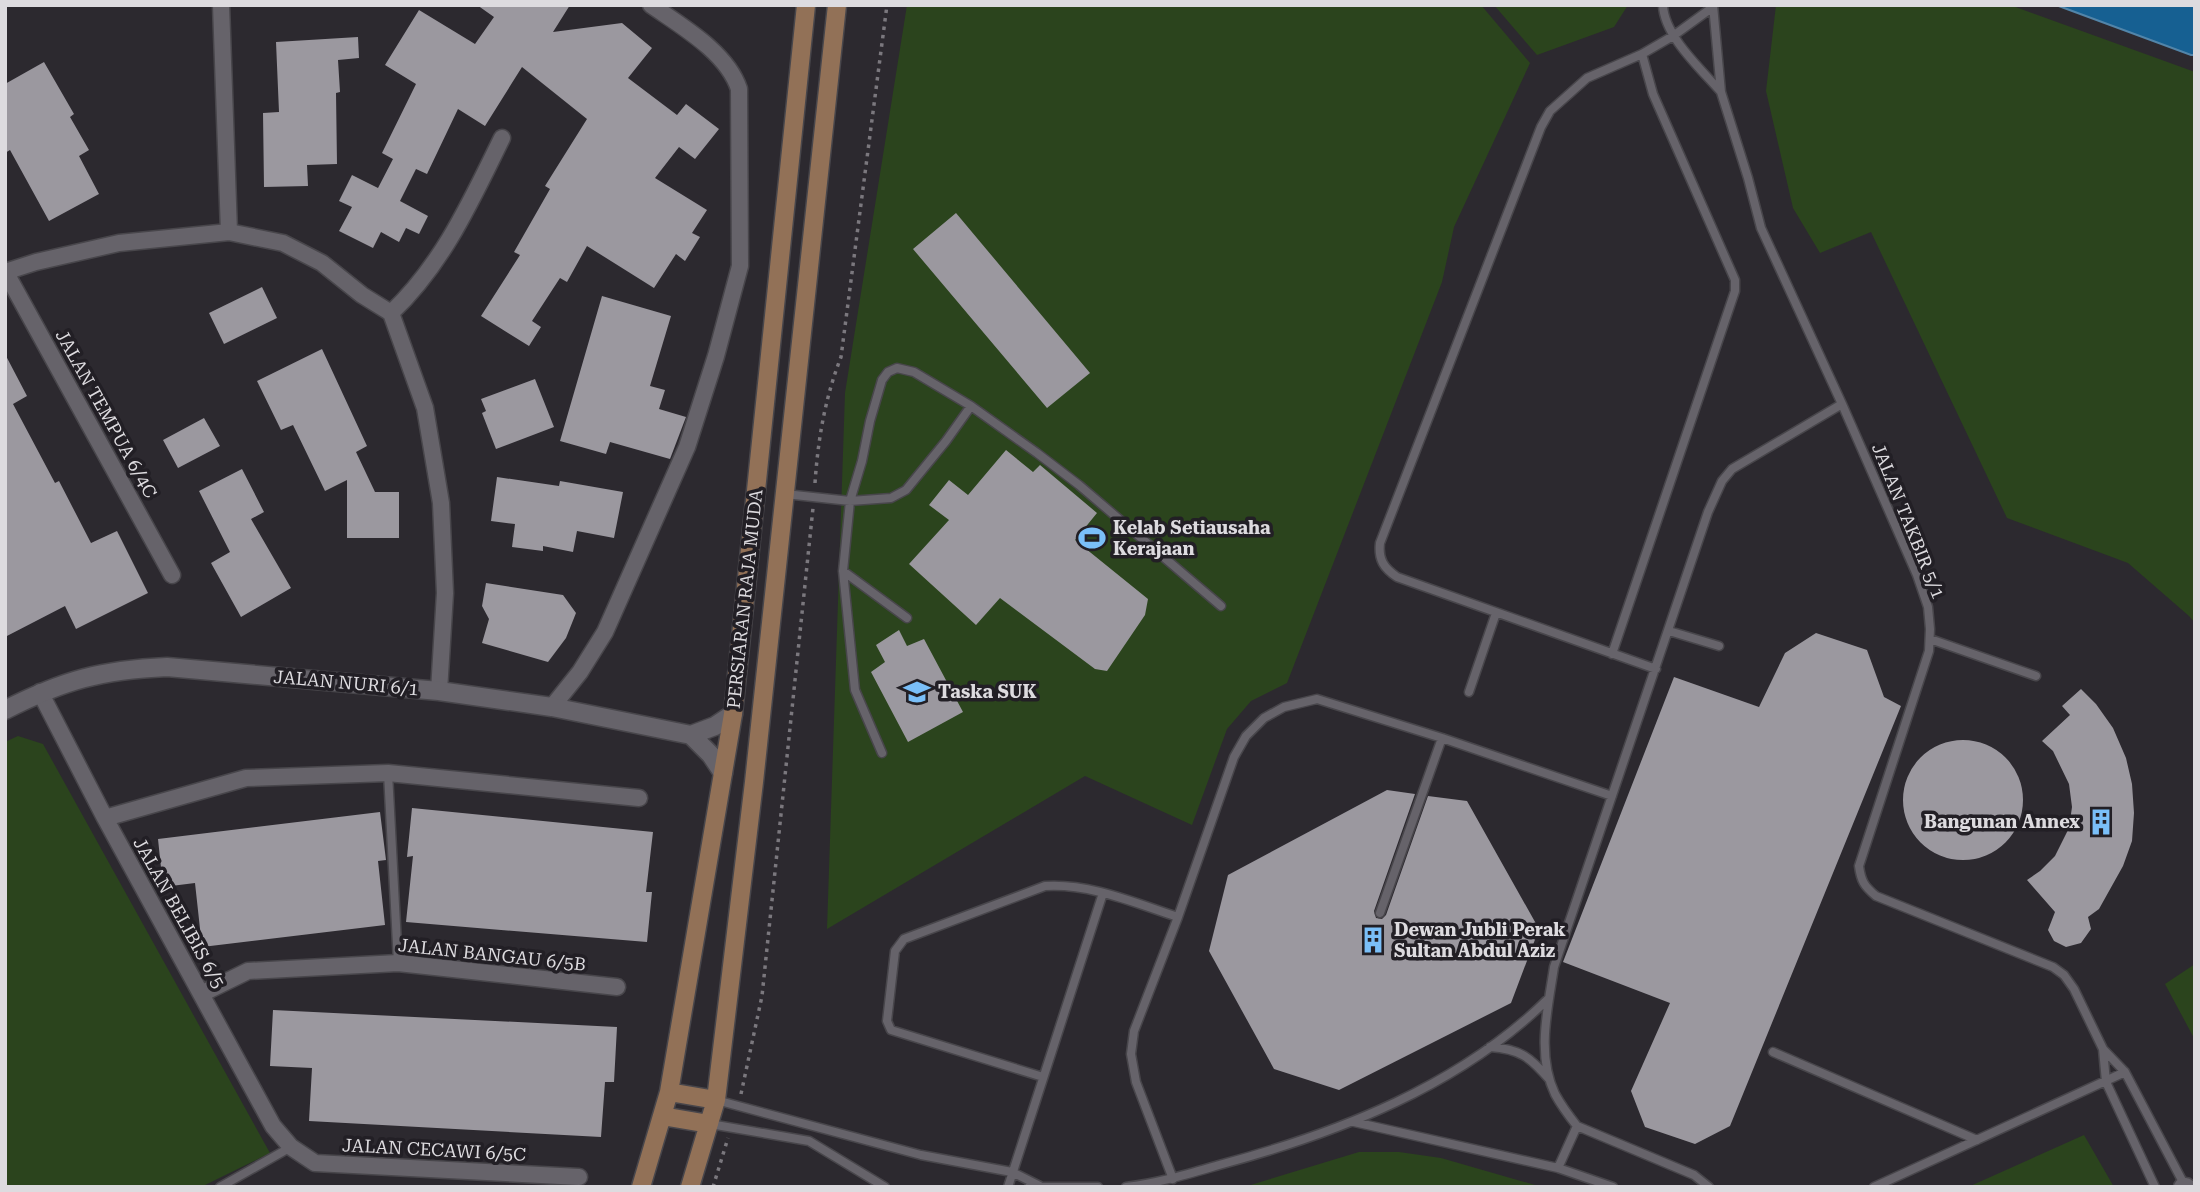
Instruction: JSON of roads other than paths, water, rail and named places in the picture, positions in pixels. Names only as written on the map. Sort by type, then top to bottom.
[{"type":"main road","name":"PERSIARAN RAJA MUDA","points":[[642,1187],[669,1092],[733,714],[806,5]]},
{"type":"main road","name":"PERSIARAN RAJA MUDA","points":[[690,1187],[716,1100],[754,782],[837,5]]},
{"type":"main road","points":[[669,1092],[716,1100]]},
{"type":"main road","points":[[662,1116],[709,1124]]},
{"type":"street","points":[[221,5],[229,232]]},
{"type":"street","points":[[552,707],[580,672],[605,632],[687,447],[716,356],[740,267],[739,89],[736,78],[703,42],[651,5]]},
{"type":"street","points":[[391,313],[415,291],[439,259],[466,212],[502,138]]},
{"type":"street","points":[[5,272],[119,243],[229,232],[283,243],[322,262],[362,295],[391,313],[425,408],[441,503],[445,593],[439,691]]},
{"type":"street","name":"JALAN TEMPUA 6/4C","points":[[5,272],[172,575]]},
{"type":"street","name":"JALAN NURI 6/1","points":[[5,710],[40,692],[84,676],[128,669],[167,667],[439,691],[552,707],[691,735]]},
{"type":"street","name":"JALAN BELIBIS 6/5","points":[[40,692],[105,818],[273,1126],[291,1147]]},
{"type":"street","points":[[723,773],[711,755],[691,735],[715,726],[733,714]]},
{"type":"street","points":[[105,818],[246,778],[388,773],[639,798]]},
{"type":"street","name":"JALAN BANGAU 6/5B","points":[[201,994],[248,971],[398,963],[617,987]]},
{"type":"street","name":"JALAN CECAWI 6/5C","points":[[291,1147],[315,1163],[579,1177]]},
{"type":"lane","points":[[1663,5],[1663,18],[1673,36],[1721,92]]},
{"type":"lane","points":[[1656,669],[1397,577],[1386,570],[1379,553],[1380,543],[1541,127],[1550,111],[1587,78],[1642,54],[1673,36],[1713,6]]},
{"type":"lane","name":"JALAN TAKBIR 5/1","points":[[1713,6],[1721,92],[1748,178],[1760,228],[1842,404],[1917,575],[1928,607],[1929,651],[1859,866],[1864,886],[1876,896],[2053,967],[2064,975],[2074,989],[2103,1049]]},
{"type":"lane","points":[[1612,654],[1735,291],[1735,280],[1653,94],[1642,54]]},
{"type":"lane","points":[[882,753],[855,690],[843,571],[850,501],[879,390],[888,372],[897,368],[914,372],[971,406],[1079,485],[1221,606]]},
{"type":"lane","points":[[1709,1187],[1694,1175],[1577,1126],[1555,1093],[1545,1042],[1554,967],[1709,512],[1722,481],[1732,469],[1842,404]]},
{"type":"lane","points":[[785,494],[850,501],[891,498],[906,490],[971,406]]},
{"type":"lane","points":[[843,571],[907,618]]},
{"type":"lane","points":[[1469,692],[1496,613]]},
{"type":"lane","points":[[1669,631],[1719,646]]},
{"type":"lane","points":[[1930,639],[2036,676]]},
{"type":"lane","points":[[1173,1179],[1136,1082],[1131,1054],[1134,1031],[1178,917],[1234,757],[1246,736],[1264,718],[1284,707],[1317,699],[1443,738],[1612,796]]},
{"type":"lane","points":[[1380,913],[1443,738]]},
{"type":"lane","points":[[388,773],[398,963]]},
{"type":"lane","points":[[1043,1077],[891,1030],[887,1021],[895,951],[904,939],[1045,886],[1062,885],[1103,893],[1178,917]]},
{"type":"lane","points":[[1008,1187],[1103,893]]},
{"type":"lane","points":[[1126,1187],[1173,1179],[1316,1137],[1353,1122],[1424,1088],[1490,1047],[1521,1026],[1549,998]]},
{"type":"lane","points":[[1490,1047],[1508,1048],[1527,1056],[1551,1081]]},
{"type":"lane","points":[[2103,1049],[2125,1072],[2187,1186]]},
{"type":"lane","points":[[2103,1049],[2106,1082],[2155,1187]]},
{"type":"lane","points":[[1773,1052],[1977,1140]]},
{"type":"lane","points":[[1874,1187],[2125,1072]]},
{"type":"lane","points":[[716,1100],[921,1155],[1012,1172],[1040,1186]]},
{"type":"lane","points":[[1353,1122],[1558,1168],[1613,1187]]},
{"type":"lane","points":[[709,1124],[809,1141],[885,1187]]},
{"type":"lane","points":[[1558,1168],[1577,1126]]},
{"type":"lane","points":[[220,1187],[291,1147]]},
{"type":"lane","points":[[1029,1187],[1098,1187]]},
{"type":"water","points":[[2056,5],[2195,5],[2195,55],[2191,55]]},
{"type":"place","name":"Kelab Setiausaha Kerajaan","points":[[1092,538]]},
{"type":"place","name":"Taska SUK","points":[[917,692]]},
{"type":"place","name":"Bangunan Annex","points":[[2101,822]]},
{"type":"place","name":"Dewan Jubli Perak Sultan Abdul Aziz","points":[[1373,940]]}]
